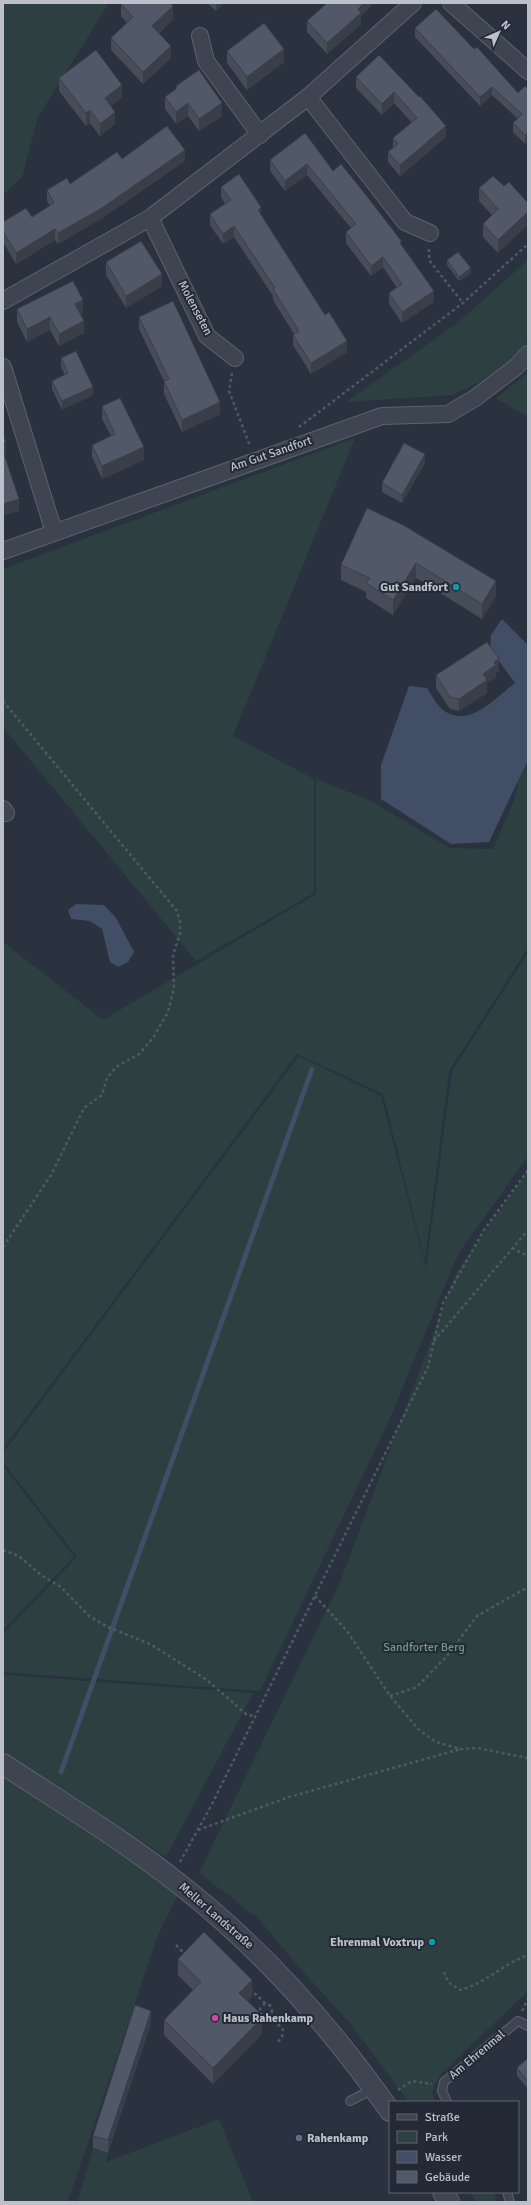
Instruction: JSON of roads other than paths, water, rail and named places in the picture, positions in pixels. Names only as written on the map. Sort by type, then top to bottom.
[{"type":"street","points":[[3,301],[150,218],[308,97],[413,3]]},
{"type":"street","points":[[451,3],[528,71]]},
{"type":"street","points":[[200,36],[206,62],[260,135]]},
{"type":"street","points":[[308,97],[405,222],[430,233]]},
{"type":"street","name":"Molenseten","points":[[150,218],[207,336],[235,358]]},
{"type":"street","name":"Am Gut Sandfort","points":[[3,551],[382,416],[448,414],[475,398],[516,367],[528,354]]},
{"type":"street","points":[[3,367],[54,532]]},
{"type":"street","name":"Meller Landstraße","points":[[3,1764],[103,1829],[182,1886],[222,1920],[259,1954],[313,2011],[374,2088],[389,2110]]},
{"type":"street","points":[[444,2193],[449,2202]]},
{"type":"lane","name":"Am Ehrenmal","points":[[447,2101],[442,2091],[444,2082],[518,2021],[528,2026]]},
{"type":"lane","points":[[350,2101],[374,2088]]},
{"type":"water","points":[[502,619],[528,645],[528,760],[489,842],[451,844],[381,799],[381,765],[409,686],[427,688],[443,710],[455,716],[465,716],[483,708],[515,683],[490,649],[491,635]]},
{"type":"water","points":[[76,904],[104,905],[116,918],[134,952],[128,962],[118,967],[110,962],[102,929],[90,921],[71,919],[68,910]]},
{"type":"waterway","points":[[61,1772],[312,1069]]},
{"type":"place","name":"Gut Sandfort","points":[[456,587]]},
{"type":"place","name":"Ehrenmal Voxtrup","points":[[432,1942]]},
{"type":"place","name":"Haus Rahenkamp","points":[[215,2018]]},
{"type":"place","name":"Rahenkamp","points":[[299,2138]]},
{"type":"park label","name":"Sandforter Berg","points":[[424,1647]]}]
